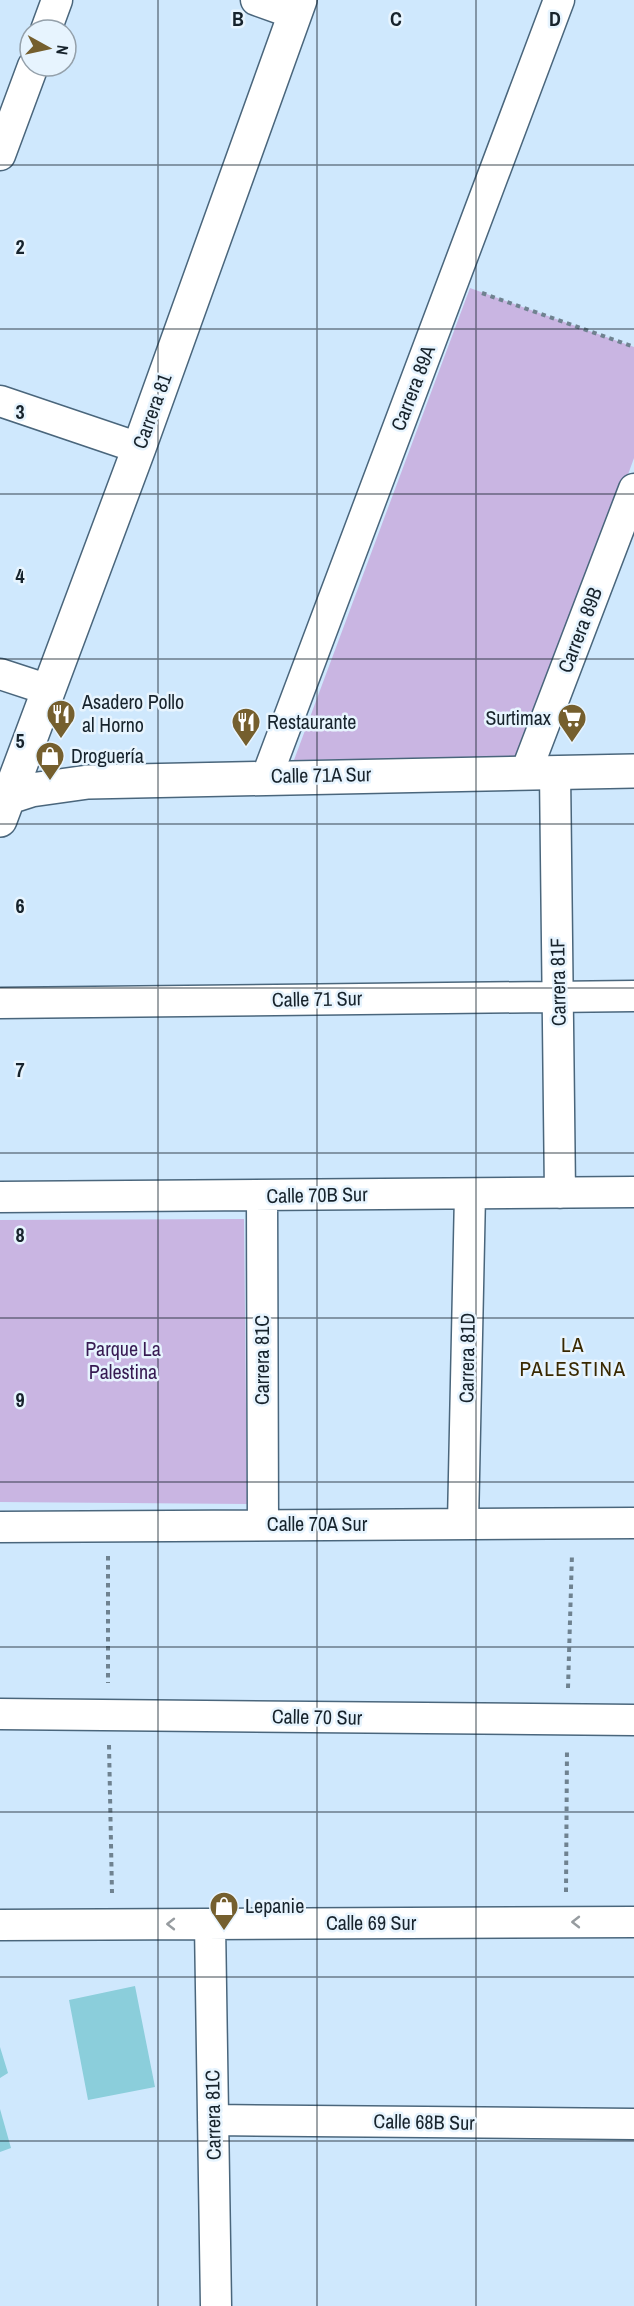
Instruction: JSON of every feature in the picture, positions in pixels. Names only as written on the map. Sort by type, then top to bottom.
[{"type":"street","points":[[50,18],[57,0]]},
{"type":"street","points":[[256,0],[298,7]]},
{"type":"street","name":"Carrera 89A","points":[[267,776],[559,0]]},
{"type":"street","name":"Carrera 81","points":[[3,805],[139,448],[298,7]]},
{"type":"street","points":[[1,149],[28,78]]},
{"type":"street","points":[[0,400],[139,448]]},
{"type":"street","name":"Carrera 89B","points":[[541,772],[634,489]]},
{"type":"street","points":[[0,674],[48,690]]},
{"type":"street","name":"Calle 71A Sur","points":[[3,805],[44,788],[88,782],[267,776],[634,771]]},
{"type":"street","name":"Carrera 81F","points":[[541,772],[558,996],[560,1193]]},
{"type":"street","name":"Calle 71 Sur","points":[[0,1003],[634,996]]},
{"type":"street","name":"Calle 70B Sur","points":[[0,1197],[634,1192]]},
{"type":"street","name":"Carrera 81D","points":[[463,1523],[470,1194]]},
{"type":"street","name":"Carrera 81C","points":[[262,1196],[262,1525]]},
{"type":"street","name":"Calle 70A Sur","points":[[0,1527],[634,1523]]},
{"type":"street","name":"Calle 70 Sur","points":[[0,1714],[634,1720]]},
{"type":"street","name":"Calle 69 Sur","points":[[0,1925],[634,1922]]},
{"type":"street","name":"Carrera 81C","points":[[210,1924],[216,2306]]},
{"type":"street","name":"Calle 68B Sur","points":[[213,2120],[634,2124]]},
{"type":"path","points":[[453,282],[634,347]]},
{"type":"green space","points":[[470,288],[634,347],[634,458],[525,758],[294,760]]},
{"type":"green space","name":"Parque La Palestina","points":[[244,1219],[247,1504],[0,1502],[0,1220]]},
{"type":"building","points":[[135,1986],[155,2087],[88,2100],[69,2000]]},
{"type":"building","points":[[0,2047],[8,2073],[0,2078]]},
{"type":"building","points":[[0,2109],[11,2148],[0,2152]]},
{"type":"place","name":"Asadero Pollo al Horno","points":[[61,740]]},
{"type":"place","name":"Surtimax","points":[[572,744]]},
{"type":"place","name":"Restaurante","points":[[246,748]]},
{"type":"place","name":"Droguería","points":[[50,782]]},
{"type":"place","name":"Lepanie","points":[[224,1932]]},
{"type":"district","name":"LA PALESTINA","points":[[573,1357]]}]
